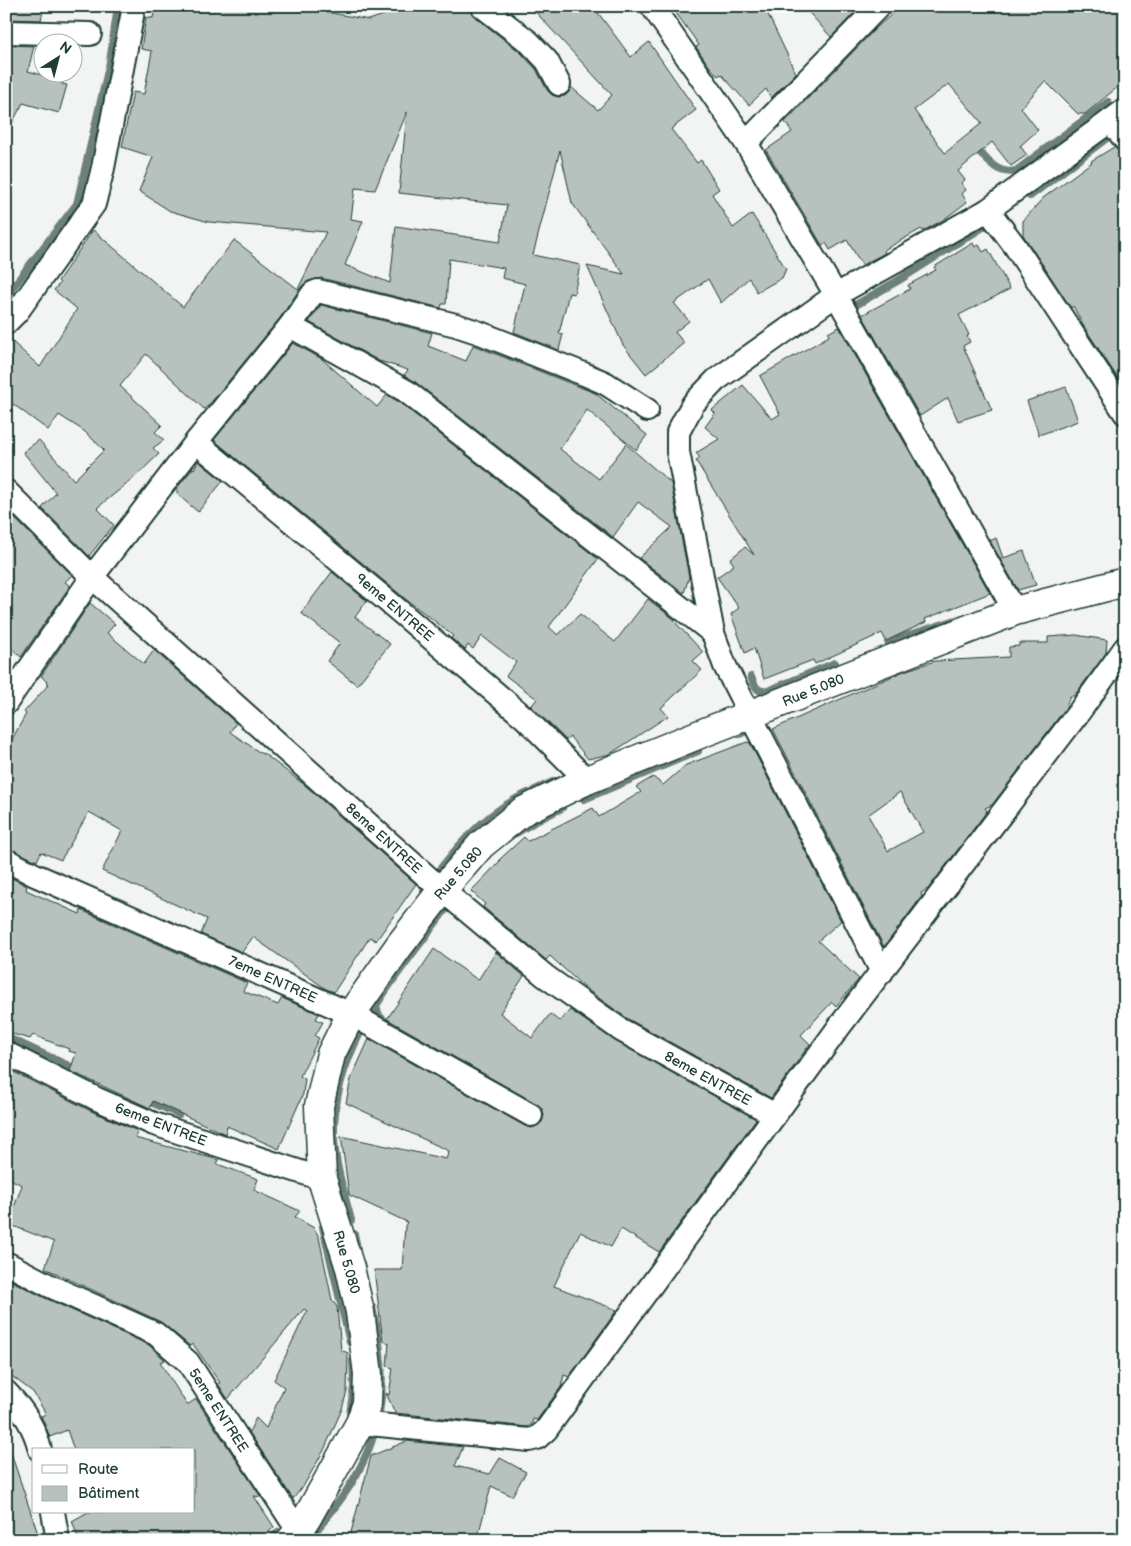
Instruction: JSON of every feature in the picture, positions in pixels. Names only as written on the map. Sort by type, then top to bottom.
[{"type":"main road","name":"Rue 5.080","points":[[295,1536],[360,1423],[367,1403],[368,1374],[360,1312],[350,1268],[322,1179],[318,1106],[331,1054],[351,1014],[442,890],[481,845],[523,810],[587,780],[906,652],[1015,611],[1125,582]]},
{"type":"street","points":[[6,323],[17,312],[94,204],[103,168],[134,6]]},
{"type":"street","points":[[482,6],[529,42],[546,61],[559,84]]},
{"type":"street","points":[[652,6],[746,143],[836,295],[1015,611]]},
{"type":"street","points":[[746,143],[879,6]]},
{"type":"street","points":[[6,32],[90,34]]},
{"type":"street","points":[[882,972],[725,666],[713,633],[678,452],[678,432],[693,404],[716,380],[836,295],[988,210],[1117,115],[1125,140]]},
{"type":"street","points":[[988,210],[1015,246],[1125,413]]},
{"type":"street","points":[[6,704],[92,577],[196,442],[290,326],[310,296],[318,291],[456,325],[480,333],[605,383],[647,410]]},
{"type":"street","points":[[290,326],[406,392],[713,633]]},
{"type":"street","name":"9eme ENTREE","points":[[196,442],[525,718],[587,780]]},
{"type":"street","name":"8eme ENTREE","points":[[6,491],[92,577],[442,890],[545,976],[621,1030],[775,1115]]},
{"type":"street","points":[[360,1423],[529,1440],[537,1438],[546,1430],[775,1115],[1079,712],[1125,648]]},
{"type":"street","name":"7eme ENTREE","points":[[6,860],[52,883],[351,1014],[531,1115]]},
{"type":"street","name":"6eme ENTREE","points":[[6,1053],[97,1099],[154,1124],[322,1179]]},
{"type":"street","name":"5eme ENTREE","points":[[6,1263],[50,1286],[156,1334],[188,1362],[295,1536]]},
{"type":"street","points":[[6,1392],[29,1420],[39,1448]]},
{"type":"street","points":[[53,1514],[58,1540]]},
{"type":"building","points":[[6,6],[44,6],[41,20],[6,19]]},
{"type":"building","points":[[155,6],[317,6],[327,7],[327,12],[369,20],[401,9],[429,10],[431,6],[457,6],[470,11],[520,52],[536,69],[547,90],[552,95],[558,97],[565,96],[571,87],[598,110],[612,95],[530,6],[593,6],[631,57],[649,42],[696,110],[671,129],[697,163],[701,160],[719,189],[712,194],[733,228],[752,214],[786,269],[782,278],[757,292],[749,278],[721,303],[708,279],[674,303],[689,321],[675,332],[684,343],[646,374],[623,345],[587,266],[624,274],[572,203],[560,150],[533,255],[580,265],[574,294],[569,293],[559,333],[563,334],[559,350],[514,332],[525,284],[502,278],[504,268],[449,259],[446,304],[442,304],[441,308],[321,278],[308,281],[302,286],[280,318],[204,409],[146,354],[120,386],[162,425],[155,432],[164,440],[153,448],[159,454],[134,478],[97,508],[114,525],[89,556],[42,508],[56,493],[23,452],[39,440],[74,480],[104,450],[84,431],[59,415],[48,430],[6,399],[6,336],[40,367],[77,309],[54,290],[60,283],[58,281],[93,230],[183,307],[234,240],[298,289],[326,232],[209,222],[170,211],[139,191],[153,157],[122,147],[133,92],[144,94],[152,51],[141,49],[146,17],[153,18]],"holes":[[[407,112],[399,193],[507,205],[500,242],[396,226],[390,283],[345,265],[363,221],[351,219],[355,188],[375,190]]]},
{"type":"building","points":[[671,6],[764,6],[796,73],[771,98],[766,89],[749,105],[721,74],[718,76],[709,66],[696,47],[699,45]]},
{"type":"building","points":[[803,6],[858,6],[859,8],[831,37]]},
{"type":"building","points":[[901,6],[1125,6],[1125,81],[1085,114],[1078,114],[1045,81],[1021,108],[1038,130],[1020,146],[1027,155],[1011,166],[992,142],[958,171],[965,180],[961,183],[966,190],[962,194],[967,202],[943,220],[923,231],[921,229],[884,250],[885,253],[862,265],[847,240],[830,250],[826,243],[822,245],[766,150],[792,132],[785,122],[875,29]],"holes":[[[949,84],[982,123],[945,153],[914,110]]]},
{"type":"building","points":[[6,45],[32,46],[28,71],[32,72],[32,82],[63,82],[62,84],[67,85],[59,113],[23,103],[6,134]]},
{"type":"building","points":[[1114,147],[1125,157],[1125,389],[1083,325],[1073,306],[1071,308],[1023,235],[1023,221],[1043,198],[1091,161]]},
{"type":"building","points":[[973,243],[975,247],[979,245],[983,252],[988,249],[1010,289],[959,315],[969,335],[967,336],[970,342],[963,346],[992,410],[958,421],[948,398],[920,416],[862,315],[910,289],[908,285],[936,270],[934,267]]},
{"type":"building","points":[[321,305],[432,333],[428,346],[466,361],[473,345],[595,393],[647,435],[636,450],[587,410],[560,449],[599,479],[626,444],[671,483],[689,577],[684,593],[639,558],[672,527],[638,502],[613,537],[404,375],[408,370],[379,361],[309,322]]},
{"type":"building","points":[[839,327],[990,593],[925,619],[926,622],[886,641],[882,633],[815,664],[813,660],[764,679],[754,648],[745,653],[731,614],[739,608],[717,577],[734,565],[730,559],[745,547],[754,555],[696,461],[700,458],[696,453],[719,439],[705,427],[715,413],[712,410],[743,385],[772,419],[780,414],[760,376],[829,336],[828,333]]},
{"type":"building","points":[[293,343],[322,359],[377,407],[387,395],[399,402],[598,559],[549,627],[558,635],[580,614],[615,642],[648,599],[675,620],[703,652],[693,661],[702,670],[661,708],[668,716],[610,754],[588,759],[570,737],[566,740],[531,706],[537,699],[506,676],[516,662],[482,636],[473,649],[468,645],[465,650],[451,638],[453,636],[214,440]]},
{"type":"building","points":[[1066,387],[1078,421],[1039,435],[1027,401]]},
{"type":"building","points":[[198,461],[223,481],[198,512],[177,494],[177,488],[194,469]]},
{"type":"building","points":[[6,510],[72,575],[65,582],[70,586],[21,657],[6,643]]},
{"type":"building","points":[[996,538],[1003,558],[1024,551],[1036,585],[1018,590],[990,541]]},
{"type":"building","points":[[332,572],[367,601],[355,617],[390,644],[357,685],[327,661],[340,643],[301,613]]},
{"type":"building","points":[[90,603],[115,624],[107,633],[144,664],[154,650],[236,723],[230,732],[263,753],[306,786],[416,884],[376,941],[370,937],[334,992],[326,989],[253,937],[242,952],[201,934],[207,919],[102,871],[122,831],[89,812],[61,860],[41,852],[37,861],[6,847],[6,750],[26,714],[24,712],[49,684],[41,676]]},
{"type":"building","points":[[1076,635],[1107,640],[1106,653],[1074,696],[1070,696],[1065,709],[992,805],[985,808],[987,811],[928,889],[921,893],[922,896],[884,947],[773,729],[904,671],[935,661],[1009,657],[1009,647],[1019,646],[1019,643],[1048,643],[1048,637]],"holes":[[[900,792],[923,832],[888,851],[868,815]]]},
{"type":"building","points":[[747,742],[750,743],[841,921],[818,941],[859,979],[836,1006],[832,1002],[801,1035],[810,1044],[771,1098],[628,1019],[585,988],[550,956],[546,960],[483,907],[485,904],[471,891],[499,860],[524,837],[528,841],[593,808],[599,817],[641,792],[636,787],[653,777],[663,785],[686,765]]},
{"type":"building","points":[[6,875],[27,886],[26,890],[80,914],[81,910],[247,983],[243,991],[278,1005],[282,998],[319,1014],[316,1019],[323,1022],[315,1036],[319,1038],[300,1076],[305,1079],[303,1094],[279,1149],[227,1126],[225,1134],[153,1101],[150,1108],[70,1071],[76,1053],[68,1051],[69,1049],[33,1035],[30,1039],[6,1032]]},
{"type":"building","points":[[434,949],[478,980],[496,952],[524,976],[500,1013],[532,1038],[550,1014],[559,1021],[570,1010],[615,1041],[756,1119],[659,1252],[621,1229],[611,1247],[580,1232],[554,1286],[617,1310],[569,1377],[564,1375],[561,1387],[537,1420],[533,1419],[532,1424],[528,1427],[395,1413],[386,1393],[389,1395],[393,1368],[387,1366],[389,1343],[383,1341],[374,1270],[402,1270],[405,1226],[407,1222],[349,1195],[341,1136],[446,1159],[449,1151],[346,1103],[351,1079],[369,1039],[525,1126],[531,1128],[537,1126],[542,1122],[544,1115],[542,1109],[537,1104],[387,1019]]},
{"type":"building","points":[[6,1068],[91,1111],[138,1131],[135,1138],[219,1160],[217,1164],[258,1179],[254,1190],[300,1211],[295,1217],[314,1228],[319,1237],[332,1300],[337,1307],[341,1350],[348,1353],[347,1391],[342,1409],[324,1450],[304,1485],[293,1499],[249,1432],[256,1418],[266,1428],[284,1387],[274,1380],[307,1311],[304,1309],[228,1399],[218,1384],[220,1383],[193,1344],[190,1346],[161,1322],[45,1268],[54,1242],[8,1224],[22,1185],[6,1177]]},
{"type":"building","points":[[6,1278],[45,1298],[149,1345],[165,1360],[160,1362],[187,1405],[196,1399],[261,1497],[254,1496],[274,1527],[261,1540],[79,1540],[72,1521],[84,1514],[195,1514],[195,1448],[73,1448],[67,1430],[50,1437],[41,1416],[46,1414],[33,1392],[6,1372]]},
{"type":"building","points":[[407,1441],[463,1447],[455,1466],[490,1474],[500,1458],[526,1472],[512,1496],[491,1486],[477,1540],[349,1540],[371,1456]]},
{"type":"building","points":[[6,1450],[10,1450],[40,1540],[6,1540]]},
{"type":"waterway","points":[[6,296],[77,204],[110,62],[118,6]]},
{"type":"waterway","points":[[979,151],[991,164],[1000,170],[1016,171],[1108,102]]},
{"type":"waterway","points":[[1030,196],[1112,134]]},
{"type":"waterway","points":[[847,310],[899,280],[994,220]]},
{"type":"waterway","points":[[888,642],[962,618]]},
{"type":"waterway","points":[[751,677],[759,690],[768,691],[835,663]]},
{"type":"waterway","points":[[740,734],[755,727]]},
{"type":"waterway","points":[[584,799],[698,751]]},
{"type":"waterway","points":[[535,790],[555,781]]},
{"type":"waterway","points":[[424,891],[457,848],[470,835],[497,811],[528,793]]},
{"type":"waterway","points":[[516,833],[562,808]]},
{"type":"waterway","points":[[351,1220],[338,1169],[334,1138],[336,1105],[343,1074],[355,1044],[387,988],[445,910]]},
{"type":"waterway","points":[[376,1006],[379,1016],[389,1024]]},
{"type":"waterway","points":[[6,1037],[75,1069]]},
{"type":"waterway","points":[[144,1099],[179,1114]]},
{"type":"waterway","points":[[323,1227],[350,1342]]},
{"type":"waterway","points":[[354,1234],[357,1248]]},
{"type":"waterway","points":[[309,1539],[335,1507],[362,1465],[377,1422],[381,1400],[382,1377],[377,1331],[372,1307]]},
{"type":"waterway","points":[[350,1414],[354,1387],[353,1361]]},
{"type":"waterway","points":[[271,1540],[278,1532]]}]
